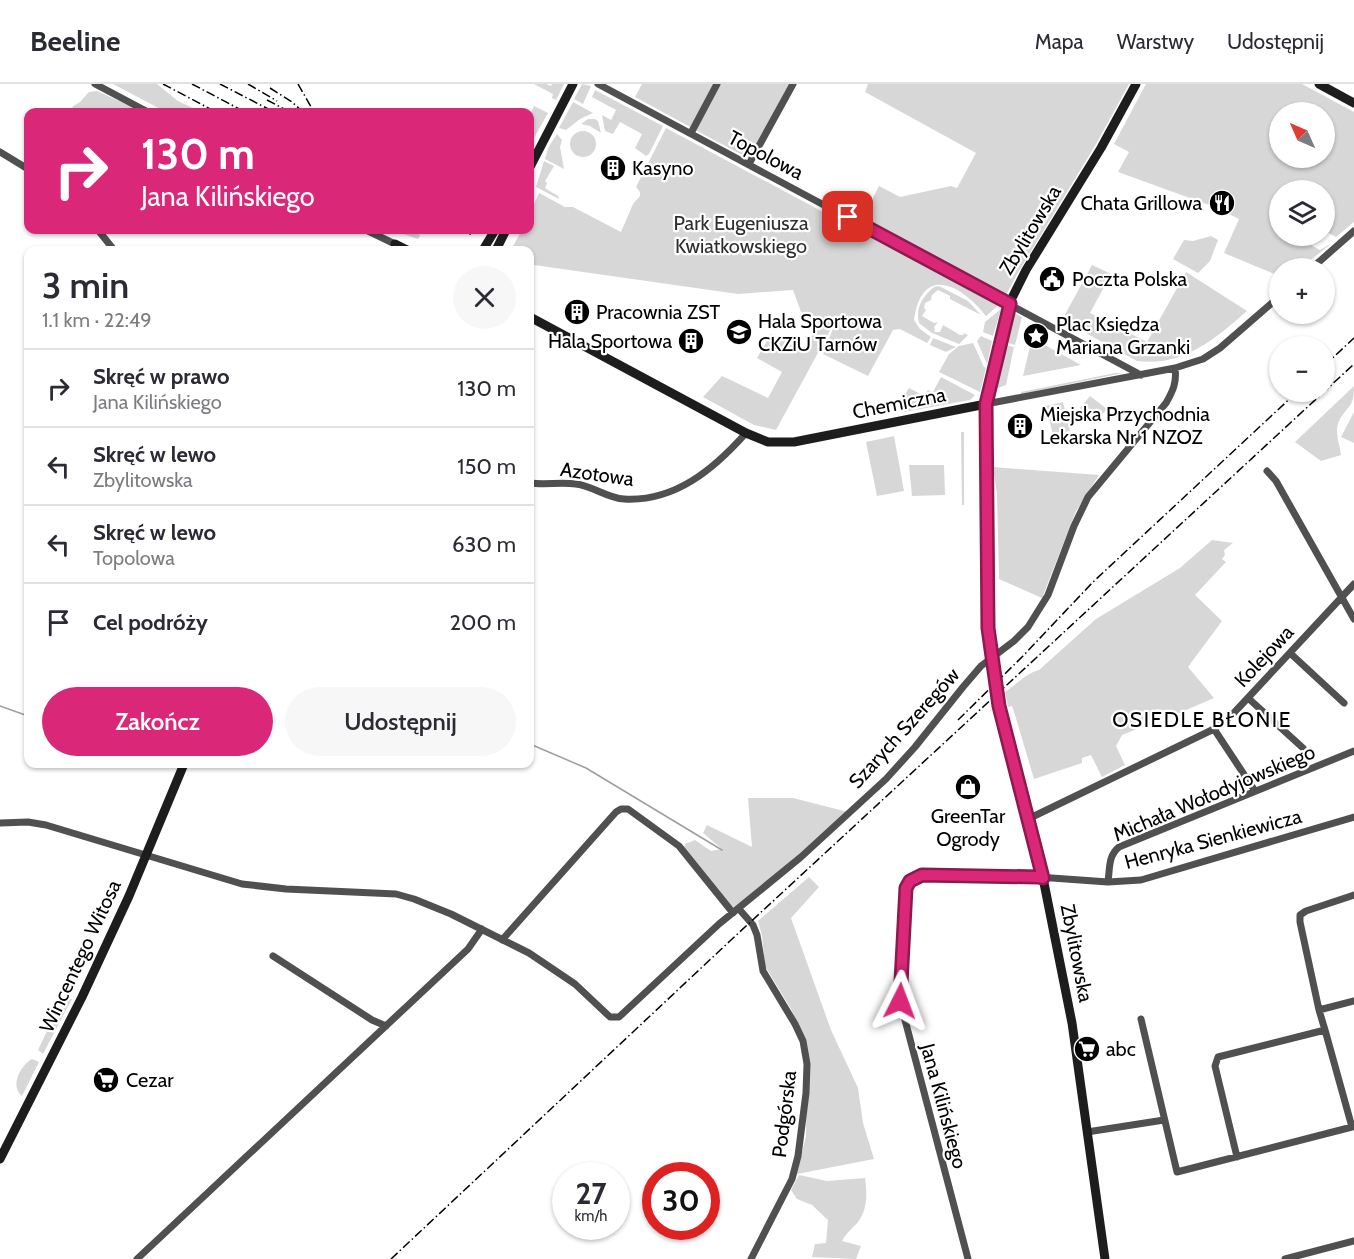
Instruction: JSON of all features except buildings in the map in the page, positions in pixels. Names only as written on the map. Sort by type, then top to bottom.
[{"type":"street","points":[[95,84],[140,108]]},
{"type":"street","points":[[534,159],[573,84]]},
{"type":"street","name":"Topolowa","points":[[598,84],[1140,375]]},
{"type":"street","points":[[691,134],[717,84]]},
{"type":"street","points":[[749,164],[793,84]]},
{"type":"street","name":"Zbylitowska","points":[[1105,1259],[1072,1023],[1043,878],[999,706],[991,657],[986,404],[1010,304],[1018,285],[1101,148],[1136,84]]},
{"type":"street","points":[[1318,84],[1354,103]]},
{"type":"street","points":[[0,152],[24,167]]},
{"type":"street","points":[[1323,258],[1354,231]]},
{"type":"street","points":[[101,234],[111,246]]},
{"type":"street","points":[[374,234],[399,246]]},
{"type":"street","name":"Chemiczna","points":[[534,319],[746,433],[768,442],[794,442],[1175,368],[1203,359],[1220,348],[1269,306]]},
{"type":"street","name":"Szarych Szeregów","points":[[502,939],[555,969],[575,984],[610,1017],[623,1015],[736,911],[843,820],[886,779],[975,673],[1028,627],[1048,596],[1074,526],[1088,497],[1166,403],[1174,389],[1175,368]]},
{"type":"street","name":"Azotowa","points":[[534,483],[574,483],[625,499],[663,493],[688,484],[709,471],[746,433]]},
{"type":"street","points":[[1267,471],[1276,481],[1354,619]]},
{"type":"street","name":"Kolejowa","points":[[1028,819],[1214,729],[1231,716],[1354,584]]},
{"type":"street","points":[[1290,653],[1344,703]]},
{"type":"street","points":[[1248,698],[1303,748]]},
{"type":"street","points":[[1214,729],[1255,791]]},
{"type":"street","name":"Michała Wołodyjowskiego","points":[[1108,882],[1110,860],[1119,847],[1354,751]]},
{"type":"street","name":"Wincentego Witosa","points":[[0,1159],[82,997],[146,855],[181,768]]},
{"type":"street","name":"Podgórska","points":[[502,939],[621,808],[628,810],[679,846],[736,911],[753,925],[763,971],[799,1032],[807,1064],[806,1093],[798,1156],[792,1179],[751,1259]]},
{"type":"street","name":"Henryka Sienkiewicza","points":[[1043,878],[1108,882],[1141,880],[1354,817]]},
{"type":"street","points":[[0,823],[36,823],[242,884],[286,889],[396,894],[425,902],[502,939]]},
{"type":"street","name":"Jana Kilińskiego","points":[[968,1259],[900,1001],[906,888],[910,881],[922,875],[1043,878]]},
{"type":"street","points":[[1141,1019],[1177,1172],[1353,1127],[1319,1010],[1300,915],[1354,895]]},
{"type":"street","points":[[137,1259],[468,949],[482,929]]},
{"type":"street","points":[[273,956],[372,1020],[386,1026]]},
{"type":"street","points":[[1319,1010],[1354,1001]]},
{"type":"street","points":[[1237,1157],[1216,1062],[1218,1057],[1325,1030]]},
{"type":"street","points":[[1087,1132],[1164,1120]]},
{"type":"street","points":[[1286,1259],[1354,1241]]},
{"type":"green space","points":[[113,84],[157,84],[178,101],[193,108],[158,108]]},
{"type":"green space","points":[[534,84],[551,86],[552,84],[564,84],[556,100],[552,98],[553,94]]},
{"type":"green space","points":[[582,84],[591,86],[583,104],[574,99]]},
{"type":"green space","points":[[642,84],[716,84],[692,128],[635,97]]},
{"type":"green space","points":[[720,84],[790,84],[750,159],[695,130]]},
{"type":"green space","name":"Park Eugeniusza Kwiatkowskiego","points":[[868,84],[1129,84],[1095,146],[1006,295],[862,219],[879,186],[900,197],[951,186],[957,188],[976,153],[865,92]]},
{"type":"green space","points":[[1146,84],[1302,84],[1354,112],[1354,222],[1335,236],[1335,180],[1269,180],[1269,246],[1313,246],[1320,250],[1328,246],[1313,258],[1269,258],[1269,272],[1224,253],[1239,219],[1212,206],[1118,172],[1129,152],[1114,144]]},
{"type":"green space","points":[[595,90],[663,126],[649,154],[646,156],[635,148],[642,134],[620,122],[613,134],[605,131],[602,115],[611,120],[616,110],[592,97]]},
{"type":"green space","points":[[97,91],[135,108],[72,108],[89,92]]},
{"type":"green space","points":[[573,102],[593,113],[580,119],[566,130],[559,128]]},
{"type":"green space","points":[[534,106],[548,113],[534,138],[534,108]]},
{"type":"green space","points":[[588,119],[598,121],[601,133],[590,126],[581,124]]},
{"type":"green space","name":"Park Eugeniusza Kwiatkowskiego","points":[[666,128],[1000,304],[986,316],[966,296],[955,289],[944,285],[934,286],[925,291],[918,302],[914,320],[920,329],[931,337],[927,343],[900,329],[893,330],[868,376],[823,354],[838,316],[776,430],[754,425],[703,397],[722,376],[768,398],[782,372],[757,358],[771,334],[804,351],[821,319],[801,312],[793,290],[738,294],[534,265],[534,246],[513,246],[520,234],[534,234],[534,204],[539,193],[565,207],[573,207],[621,232],[633,204],[640,196],[636,187]]},
{"type":"green space","points":[[583,131],[592,135],[596,144],[592,153],[583,157],[574,153],[570,144],[574,135]]},
{"type":"green space","points":[[557,134],[562,140],[560,147],[564,169],[545,159],[548,148]]},
{"type":"green space","points":[[544,161],[554,166],[545,181],[547,183],[545,188],[559,199],[536,187]]},
{"type":"green space","points":[[403,234],[419,234],[418,239]]},
{"type":"green space","points":[[1211,236],[1218,240],[1210,261],[1198,273],[1173,259],[1184,240],[1193,241]]},
{"type":"green space","points":[[1092,265],[1111,274],[1090,313],[1147,342],[1186,272],[1247,311],[1210,341],[1184,355],[1154,362],[1137,361],[1062,320]]},
{"type":"green space","points":[[939,286],[968,301],[981,315],[938,290],[932,295],[931,300],[925,303],[926,310],[922,316],[934,323],[938,322],[934,327],[935,332],[940,332],[943,325],[960,335],[964,333],[968,335],[959,344],[932,333],[919,323],[918,312],[923,298],[934,287]]},
{"type":"green space","points":[[1001,309],[993,336],[983,332],[985,322]]},
{"type":"green space","points":[[1014,313],[1022,317],[1015,345],[1005,342]]},
{"type":"green space","points":[[981,336],[992,341],[987,364],[977,341]]},
{"type":"green space","points":[[933,338],[956,347],[946,352],[930,345]]},
{"type":"green space","points":[[1032,338],[1081,365],[1023,376]]},
{"type":"green space","points":[[973,343],[986,368],[980,392],[939,372],[949,354],[959,346]]},
{"type":"green space","points":[[1004,345],[1014,347],[1006,385],[995,389]]},
{"type":"green space","points":[[1123,373],[1021,394],[1021,392]]},
{"type":"green space","points":[[941,377],[975,395],[970,400],[904,412],[902,400],[909,388],[924,396],[928,390],[933,392]]},
{"type":"green space","points":[[1354,386],[1352,403],[1338,425],[1337,434],[1341,455],[1321,461],[1295,442]]},
{"type":"green space","points":[[1090,396],[1107,409],[1096,421],[1080,408]]},
{"type":"green space","points":[[1063,402],[1070,431],[1053,435],[1046,406]]},
{"type":"green space","points":[[1354,412],[1354,443],[1341,437]]},
{"type":"green space","points":[[961,432],[964,432],[964,505],[962,505]]},
{"type":"green space","points":[[894,436],[904,491],[877,496],[866,442]]},
{"type":"green space","points":[[909,465],[944,465],[945,495],[912,496]]},
{"type":"green space","points":[[993,467],[1099,475],[1076,511],[1042,598],[999,579],[997,494]]},
{"type":"green space","points":[[1212,540],[1233,543],[1224,550],[1225,555],[1222,559],[1226,562],[1195,595],[1222,621],[1188,667],[1214,698],[1177,714],[1157,709],[1142,727],[1122,735],[1116,746],[1125,765],[1102,777],[1091,755],[1082,758],[1082,763],[1034,779],[1012,706],[1008,707],[1005,692],[1025,676],[1039,670],[1096,619],[1180,568]]},
{"type":"green space","points":[[748,798],[793,798],[848,812],[796,859],[735,907],[729,906],[684,851],[685,844],[695,840],[711,851],[722,849],[703,833],[707,825],[752,847]]},
{"type":"green space","points":[[809,877],[819,887],[791,918],[831,1030],[858,1088],[863,1123],[874,1159],[797,1174],[806,1136],[807,1044],[791,1009],[765,966],[758,921]]},
{"type":"green space","points":[[67,998],[72,999],[43,1054],[38,1050],[56,1012],[61,1014],[65,1005],[62,1004]]},
{"type":"green space","points":[[32,1059],[39,1062],[22,1096],[17,1087],[18,1076]]},
{"type":"green space","points":[[799,1175],[827,1181],[865,1178],[864,1212],[842,1241],[861,1246],[856,1259],[812,1257],[815,1244],[826,1243],[828,1220],[812,1205],[797,1199],[791,1190]]},
{"type":"waterway","points":[[0,706],[24,715]]},
{"type":"waterway","points":[[534,746],[586,768],[722,850]]},
{"type":"railway","points":[[163,84],[208,108]]},
{"type":"railway","points":[[192,84],[237,108]]},
{"type":"railway","points":[[220,84],[266,108]]},
{"type":"railway","points":[[248,84],[277,101]]},
{"type":"railway","points":[[298,84],[312,108]]},
{"type":"railway","points":[[270,88],[299,108]]},
{"type":"railway","points":[[267,100],[282,108]]},
{"type":"railway","points":[[1335,356],[1354,338]]},
{"type":"railway","points":[[391,1259],[731,940],[1354,364]]},
{"type":"railway","points":[[958,720],[1093,582],[1286,402]]},
{"type":"place","name":"Kasyno","points":[[613,168]]},
{"type":"place","name":"Chata Grillowa","points":[[1222,203]]},
{"type":"place","name":"Poczta Polska","points":[[1052,279]]},
{"type":"place","name":"Pracownia ZST","points":[[577,312]]},
{"type":"place","name":"Hala Sportowa CKZiU Tarnów","points":[[739,332]]},
{"type":"place","name":"Plac Księdza Mariana Grzanki","points":[[1036,336]]},
{"type":"place","name":"Hala Sportowa","points":[[691,341]]},
{"type":"place","name":"Miejska Przychodnia Lekarska Nr 1 NZOZ","points":[[1020,426]]},
{"type":"place","name":"GreenTar Ogrody","points":[[968,787]]},
{"type":"place","name":"abc","points":[[1087,1049]]},
{"type":"place","name":"Cezar","points":[[106,1080]]},
{"type":"district","name":"OSIEDLE BŁONIE","points":[[1202,720]]},
{"type":"route","points":[[848,217],[1010,304],[986,404],[988,628],[999,706],[1043,878],[922,875],[910,881],[906,888],[900,1001]]}]
